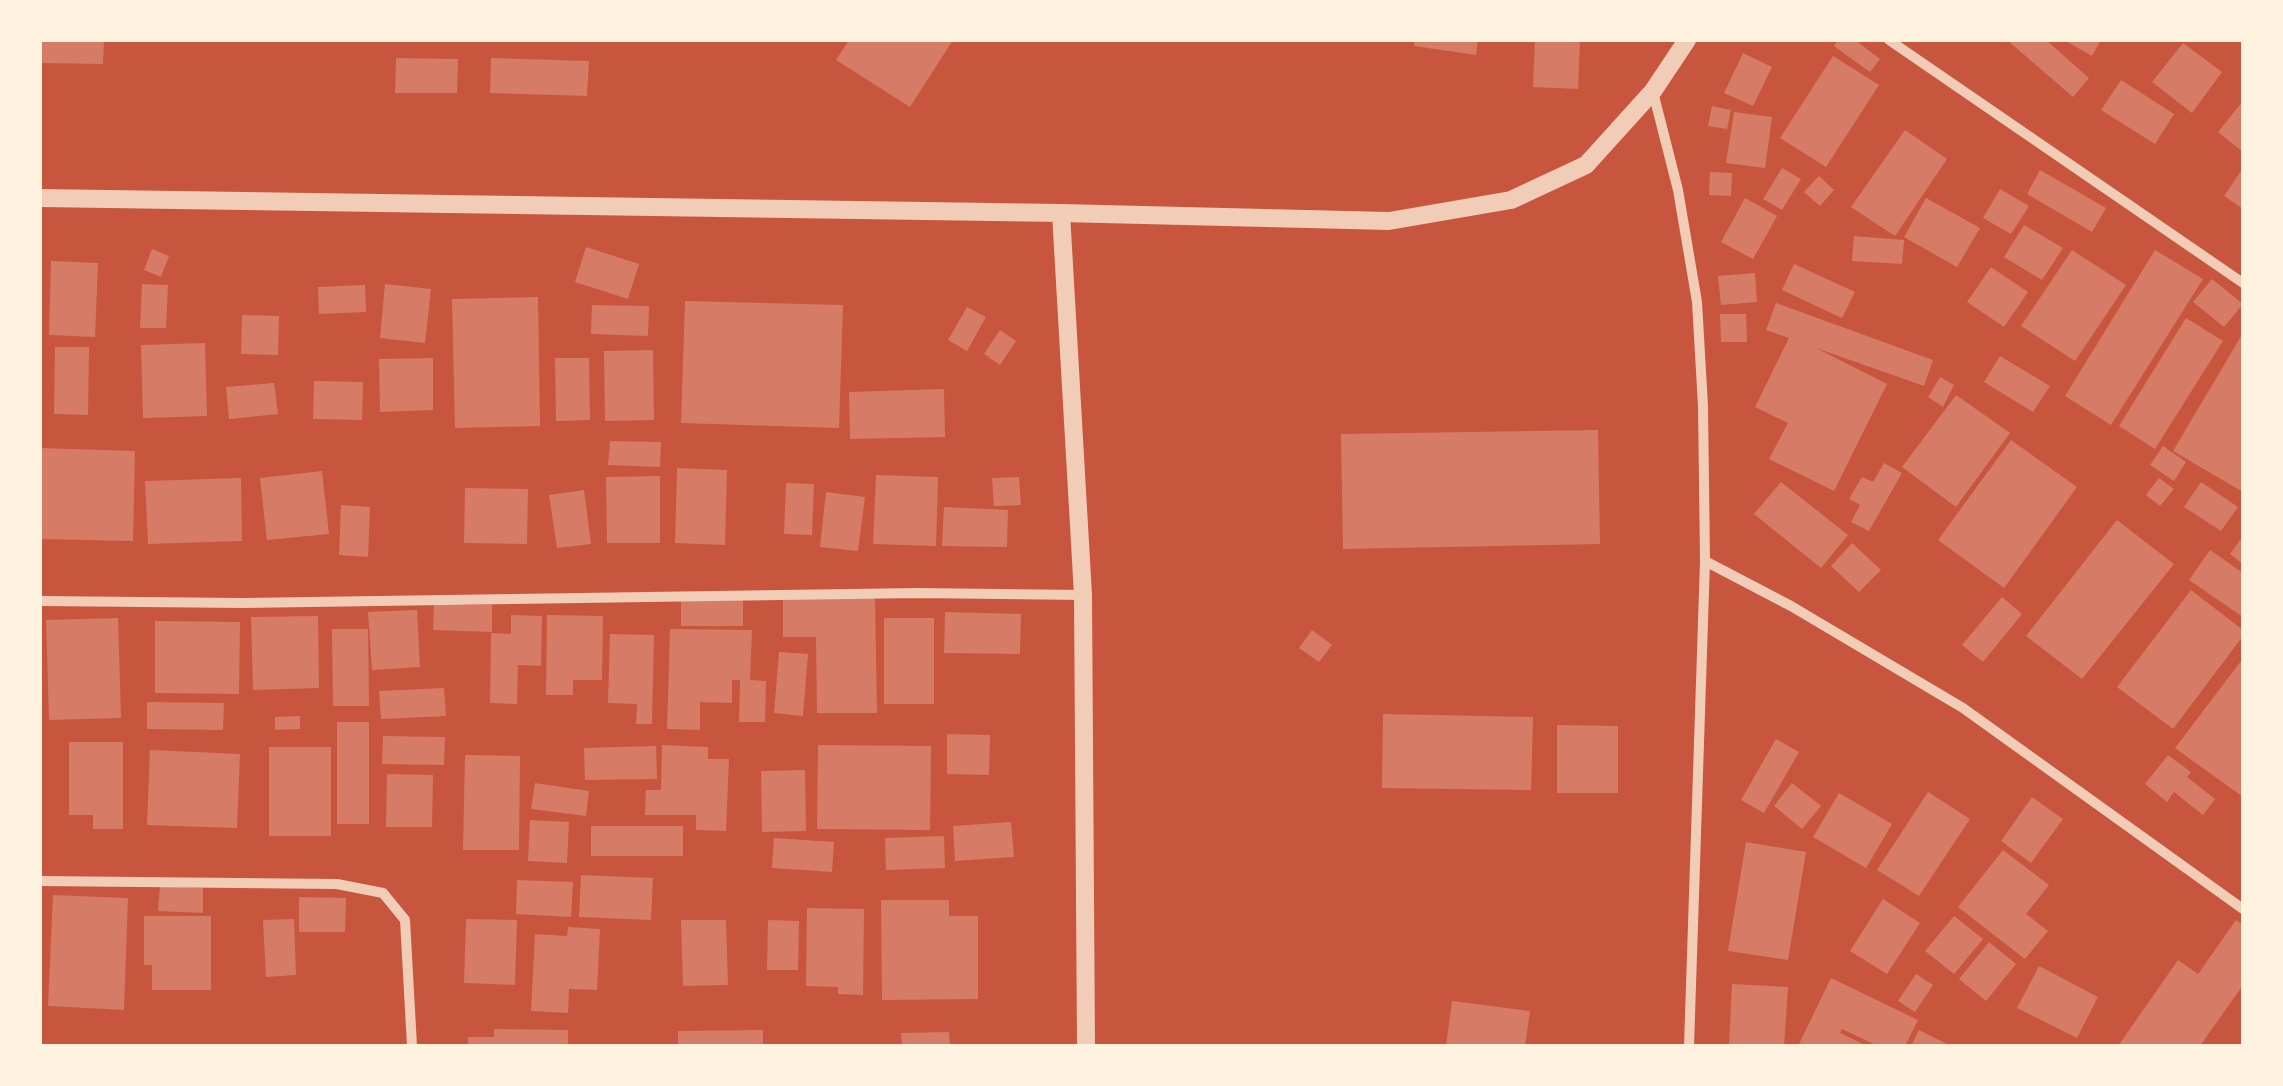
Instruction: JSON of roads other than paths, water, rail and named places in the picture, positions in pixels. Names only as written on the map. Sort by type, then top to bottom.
[{"type":"street","points":[[40,198],[1388,220],[1511,200],[1586,165],[1653,91],[1687,40]]},
{"type":"street","points":[[1890,40],[2243,284]]},
{"type":"street","points":[[1653,91],[1678,190],[1697,302],[1703,406],[1704,561],[1689,1046]]},
{"type":"street","points":[[1061,213],[1084,595],[1086,1046]]},
{"type":"street","points":[[1704,561],[1790,606],[1962,708],[2243,909]]},
{"type":"street","points":[[40,601],[243,603],[917,592],[1084,595]]},
{"type":"street","points":[[40,881],[338,884],[383,893],[405,920],[412,1046]]}]
